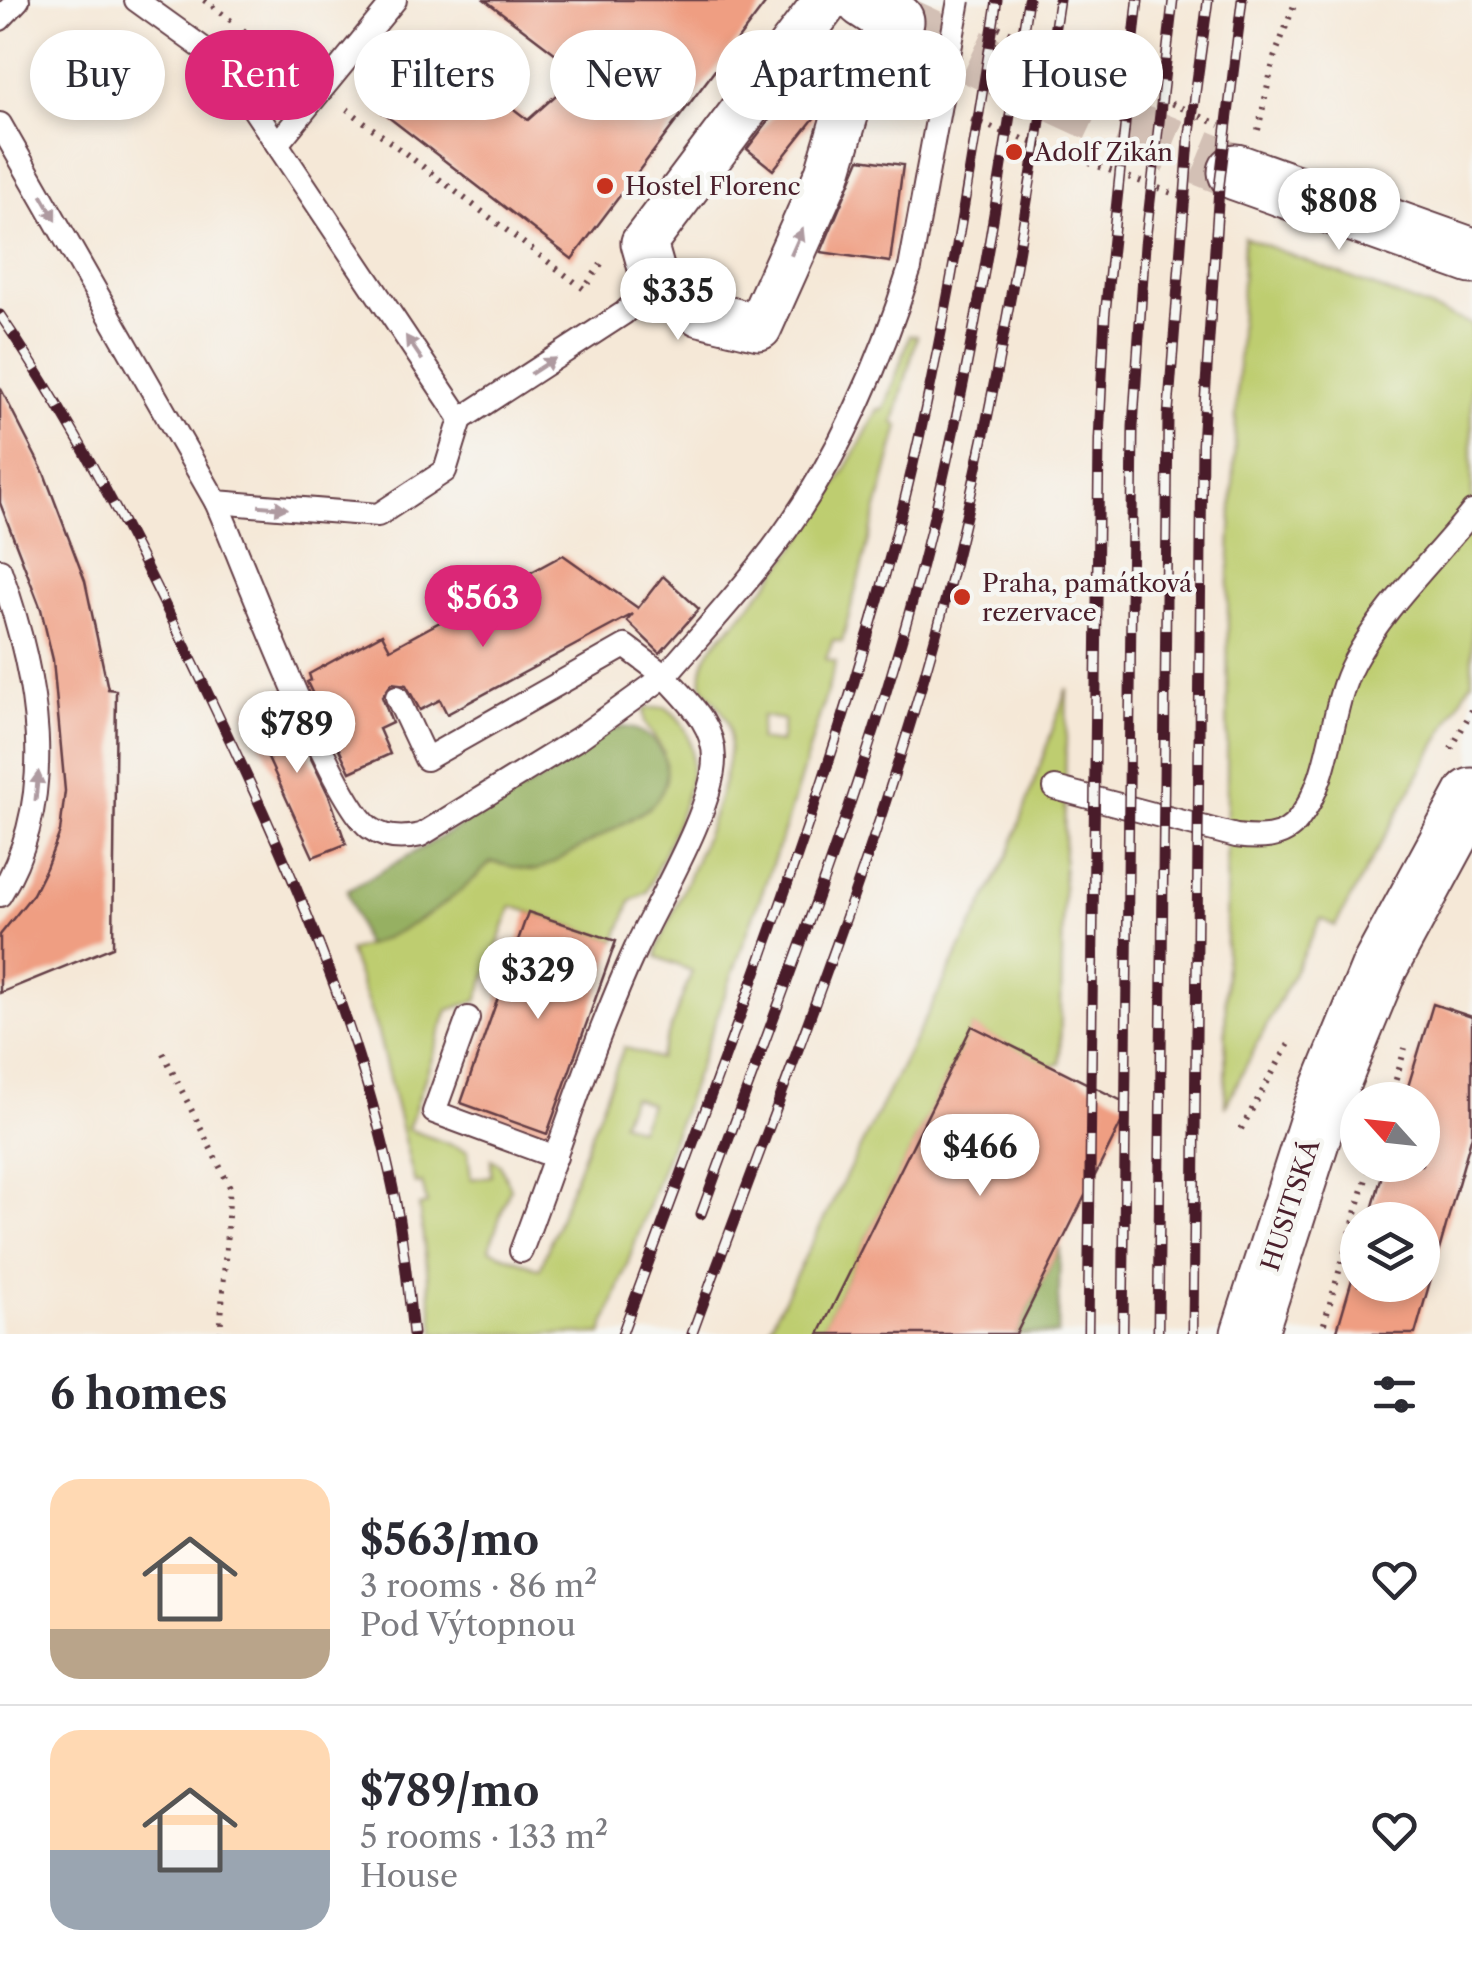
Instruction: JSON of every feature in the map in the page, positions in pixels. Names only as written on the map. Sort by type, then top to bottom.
[{"type":"main road","points":[[1232,162],[1472,256]]},
{"type":"main road","name":"HUSITSKÁ","points":[[1249,1334],[1322,1108],[1380,966],[1472,796]]},
{"type":"street","points":[[827,0],[644,243],[654,282],[700,313],[759,327],[828,173],[880,11]]},
{"type":"lane","points":[[0,19],[18,0]]},
{"type":"lane","points":[[136,0],[222,62],[461,419]]},
{"type":"lane","points":[[334,75],[395,0]]},
{"type":"lane","points":[[0,124],[216,502],[330,767],[370,828],[404,839],[421,835],[578,738],[664,676],[761,565],[798,511],[864,388],[910,268],[966,8]]},
{"type":"lane","points":[[277,144],[297,120]]},
{"type":"lane","points":[[216,502],[378,515],[445,471],[461,419],[624,313],[654,282]]},
{"type":"lane","points":[[1055,788],[1236,836],[1266,840],[1297,823],[1318,784],[1353,664],[1418,574],[1472,512]]},
{"type":"lane","points":[[0,570],[17,617],[38,740],[40,783],[29,836],[0,895]]},
{"type":"lane","points":[[396,697],[426,759],[625,646],[664,676],[704,721],[713,748],[712,771],[670,884],[635,950],[520,1251]]},
{"type":"lane","points":[[468,1018],[434,1112],[556,1157]]},
{"type":"path","points":[[204,0],[243,30]]},
{"type":"path","points":[[1232,162],[1260,111],[1274,58],[1296,0]]},
{"type":"path","points":[[966,8],[1232,162]]},
{"type":"path","points":[[334,99],[584,290],[614,247]]},
{"type":"path","points":[[966,117],[1232,162]]},
{"type":"path","points":[[162,1054],[230,1187],[220,1334]]},
{"type":"path","points":[[1320,1334],[1365,1182]]},
{"type":"green space","points":[[1244,237],[1472,324],[1472,680],[1335,926],[1321,919],[1225,1107],[1228,599]]},
{"type":"green space","points":[[910,335],[917,336],[894,423],[899,426],[842,642],[833,640],[826,659],[836,662],[786,826],[602,1334],[435,1334],[419,1206],[427,1204],[422,1183],[415,1184],[378,1033],[349,951],[426,916],[460,892],[491,862],[538,870],[664,752],[645,723],[644,709],[665,707],[683,724],[691,745],[691,769],[678,821],[647,892],[631,901],[616,941],[512,906],[477,1001],[448,1010],[408,1129],[468,1151],[471,1179],[491,1176],[491,1159],[500,1164],[510,1188],[489,1249],[540,1269],[624,1047],[659,1059],[692,971],[657,957],[657,949],[706,836],[726,773],[728,723],[702,685],[704,663],[713,646],[762,591],[799,541],[849,464],[878,409],[883,410]],"holes":[[[762,716],[784,720],[780,743],[759,740]],[[632,1097],[650,1104],[639,1129],[621,1122]]]},
{"type":"green space","points":[[1067,688],[1060,1064],[1050,1066],[972,1027],[819,1334],[766,1334],[1010,851]]},
{"type":"green space","points":[[623,727],[649,737],[664,757],[665,782],[651,806],[536,870],[491,862],[433,911],[365,946],[347,891],[554,772],[608,731]]},
{"type":"green space","points":[[1060,1246],[1058,1334],[1016,1334]]},
{"type":"building","points":[[485,0],[768,0],[745,30],[716,30],[716,69],[696,95],[696,30],[550,30],[550,49],[530,34],[530,30],[524,30]]},
{"type":"building","points":[[550,100],[550,120],[677,120],[572,259],[392,120],[530,118]]},
{"type":"building","points":[[769,120],[813,120],[773,170],[747,149]]},
{"type":"building","points":[[860,159],[903,165],[890,262],[821,252]]},
{"type":"building","points":[[0,387],[44,473],[85,581],[108,689],[116,690],[113,947],[0,993],[0,935],[33,894],[46,868],[60,832],[65,791],[53,660],[41,609],[0,503]]},
{"type":"building","points":[[563,555],[638,608],[663,576],[699,609],[660,653],[627,621],[633,614],[447,714],[440,700],[420,710],[406,685],[392,683],[382,697],[392,723],[379,729],[390,754],[350,772],[307,682],[311,680],[309,674],[382,634],[390,649]]},
{"type":"building","points":[[280,694],[330,798],[346,844],[313,857],[246,710]]},
{"type":"building","points":[[528,912],[616,941],[547,1134],[461,1103]]},
{"type":"building","points":[[1433,1004],[1472,1017],[1472,1135],[1440,1247],[1440,1202],[1374,1202],[1380,1182],[1440,1182],[1440,1082],[1409,1082]]},
{"type":"building","points":[[972,1026],[1130,1105],[1060,1246],[1016,1334],[819,1334]]},
{"type":"building","points":[[1345,1302],[1424,1302],[1415,1334],[1336,1334]]},
{"type":"tunnel","points":[[896,21],[1109,120],[1236,172]]},
{"type":"railway","points":[[622,1334],[800,846],[864,649],[909,481],[939,344],[997,0]]},
{"type":"railway","points":[[701,1214],[849,806],[924,557],[970,349],[1028,0]]},
{"type":"railway","points":[[692,1334],[831,959],[925,674],[968,506],[998,362],[1059,0]]},
{"type":"railway","points":[[1088,1334],[1099,440],[1105,315],[1138,0]]},
{"type":"railway","points":[[1123,1334],[1133,427],[1145,245],[1173,0]]},
{"type":"railway","points":[[1158,1334],[1168,417],[1189,140],[1208,0]]},
{"type":"railway","points":[[1193,1334],[1202,444],[1219,188],[1242,0]]},
{"type":"railway","points":[[0,315],[61,411],[143,561],[298,891],[344,1012],[381,1135],[398,1215],[413,1334]]},
{"type":"place","name":"Adolf Zikán","points":[[1014,152]]},
{"type":"place","name":"Hostel Florenc","points":[[605,186]]},
{"type":"place","name":"Praha, památková rezervace","points":[[962,597]]}]
